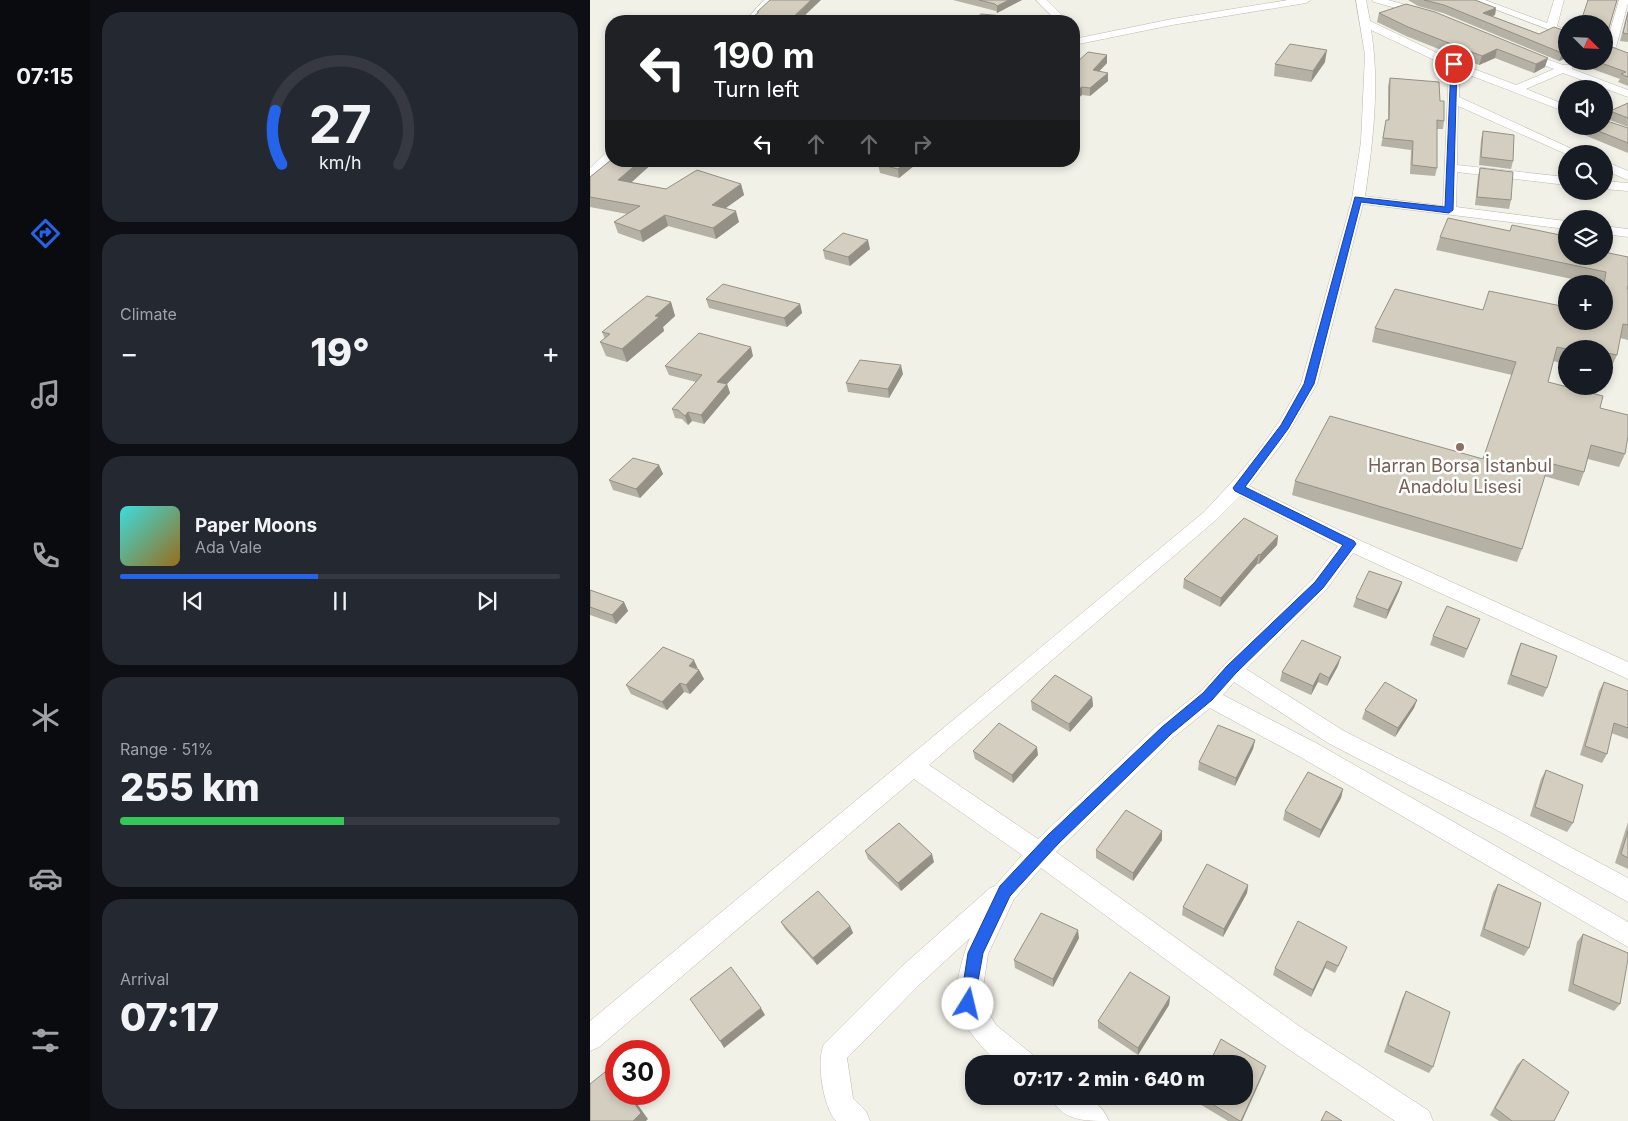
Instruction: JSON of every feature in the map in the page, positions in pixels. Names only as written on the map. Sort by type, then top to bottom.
[{"type":"street","points":[[755,15],[769,0]]},
{"type":"street","points":[[1041,0],[1057,15]]},
{"type":"street","points":[[1080,42],[1172,22],[1306,0]]},
{"type":"street","points":[[590,1038],[914,767],[1210,516],[1239,488],[1285,426],[1309,384],[1358,199],[1370,104],[1370,55],[1361,0]]},
{"type":"street","points":[[1378,0],[1389,1],[1438,17]]},
{"type":"street","points":[[1476,0],[1558,31]]},
{"type":"street","points":[[1551,28],[1559,0]]},
{"type":"street","points":[[1613,41],[1624,0]]},
{"type":"street","points":[[1492,6],[1507,2]]},
{"type":"street","points":[[1365,23],[1454,64],[1558,106]]},
{"type":"street","points":[[1516,50],[1558,67]]},
{"type":"street","points":[[1449,210],[1454,64]]},
{"type":"street","points":[[1516,89],[1561,70]]},
{"type":"street","points":[[1566,70],[1628,94]]},
{"type":"street","points":[[1453,99],[1558,146]]},
{"type":"street","points":[[590,175],[605,161]]},
{"type":"street","points":[[1450,168],[1558,180]]},
{"type":"street","points":[[1613,169],[1628,176]]},
{"type":"street","points":[[1613,186],[1628,187]]},
{"type":"street","points":[[1358,199],[1558,225]]},
{"type":"street","points":[[1613,232],[1628,234]]},
{"type":"street","points":[[1239,488],[1350,544],[1628,671]]},
{"type":"street","points":[[856,1121],[840,1105],[833,1053],[910,976],[1005,891],[1039,854],[1166,730],[1208,697],[1232,670],[1319,585],[1350,544]]},
{"type":"street","points":[[1232,670],[1336,736],[1510,826],[1628,891]]},
{"type":"street","points":[[1208,697],[1310,752],[1628,935]]},
{"type":"street","points":[[914,767],[1039,854],[1290,1035],[1419,1121]]},
{"type":"street","points":[[1005,891],[976,953],[968,1004],[987,1034],[1013,1055]]},
{"type":"street","points":[[1075,1105],[1095,1121]]},
{"type":"building","points":[[770,0],[811,0],[795,15],[755,15],[759,12],[757,12]]},
{"type":"building","points":[[979,0],[1009,0],[997,6]]},
{"type":"building","points":[[1424,0],[1475,0],[1496,8],[1483,13],[1539,34],[1554,27],[1558,28],[1558,51],[1444,5]]},
{"type":"building","points":[[1588,0],[1617,0],[1613,15],[1583,15]]},
{"type":"building","points":[[1406,4],[1435,12],[1548,58],[1536,64],[1497,49],[1482,56],[1408,27],[1379,13]]},
{"type":"building","points":[[1628,12],[1628,34],[1623,33]]},
{"type":"building","points":[[1290,44],[1327,50],[1313,71],[1275,64]]},
{"type":"building","points":[[1613,47],[1628,53],[1628,77],[1621,74],[1626,72],[1613,67]]},
{"type":"building","points":[[1088,52],[1107,55],[1093,70],[1108,73],[1090,88],[1080,88],[1080,59]]},
{"type":"building","points":[[1390,78],[1439,82],[1440,101],[1444,101],[1444,121],[1437,120],[1437,168],[1412,165],[1413,141],[1383,138],[1386,120],[1389,120]]},
{"type":"building","points":[[1628,103],[1628,118],[1613,112],[1613,110]]},
{"type":"building","points":[[1613,123],[1628,128],[1628,143],[1608,135],[1613,135]]},
{"type":"building","points":[[1483,131],[1514,135],[1513,161],[1481,157]]},
{"type":"building","points":[[605,165],[605,167],[633,167],[618,180],[666,189],[697,170],[741,184],[712,205],[736,211],[713,228],[665,215],[640,231],[614,222],[640,206],[590,197],[590,177]]},
{"type":"building","points":[[1480,168],[1513,172],[1511,200],[1477,197]]},
{"type":"building","points":[[1448,218],[1510,231],[1512,225],[1558,235],[1558,262],[1440,237]]},
{"type":"building","points":[[843,233],[868,240],[848,257],[823,250]]},
{"type":"building","points":[[1613,254],[1628,257],[1628,325],[1623,324],[1617,355],[1613,354],[1613,340],[1558,340],[1558,347],[1548,382],[1558,385],[1558,395],[1603,396],[1600,408],[1628,415],[1628,436],[1625,454],[1591,445],[1584,472],[1549,463],[1522,549],[1295,481],[1330,416],[1483,459],[1516,362],[1375,328],[1395,289],[1483,310],[1489,291],[1558,305],[1558,330],[1613,330],[1613,275],[1606,275],[1606,272],[1573,265],[1613,265]]},
{"type":"building","points":[[723,284],[800,304],[784,318],[706,299]]},
{"type":"building","points":[[647,296],[671,302],[655,316],[659,317],[622,349],[600,342],[610,334],[602,332]]},
{"type":"building","points":[[699,333],[751,347],[717,382],[727,384],[701,415],[688,412],[685,416],[678,410],[672,409],[702,375],[665,366]]},
{"type":"building","points":[[860,360],[901,365],[888,389],[846,383]]},
{"type":"building","points":[[633,458],[659,465],[636,489],[609,480]]},
{"type":"building","points":[[1244,518],[1278,536],[1259,554],[1221,598],[1184,579]]},
{"type":"building","points":[[1369,571],[1402,582],[1388,610],[1356,598]]},
{"type":"building","points":[[590,590],[624,602],[612,615],[590,607]]},
{"type":"building","points":[[1447,606],[1480,619],[1467,649],[1433,636]]},
{"type":"building","points":[[1302,640],[1341,657],[1329,678],[1320,673],[1313,686],[1282,672]]},
{"type":"building","points":[[1521,643],[1557,656],[1547,688],[1511,675]]},
{"type":"building","points":[[663,647],[694,660],[689,666],[699,670],[686,685],[680,683],[662,702],[626,685]]},
{"type":"building","points":[[1055,675],[1092,697],[1069,724],[1031,701]]},
{"type":"building","points":[[1385,682],[1417,700],[1398,728],[1365,710]]},
{"type":"building","points":[[1604,682],[1628,691],[1628,728],[1614,723],[1607,754],[1585,746]]},
{"type":"building","points":[[999,723],[1037,747],[1012,775],[973,751]]},
{"type":"building","points":[[1218,725],[1255,740],[1236,778],[1199,762]]},
{"type":"building","points":[[1546,770],[1583,785],[1573,823],[1535,807]]},
{"type":"building","points":[[1308,772],[1343,789],[1321,830],[1285,811]]},
{"type":"building","points":[[1126,810],[1162,831],[1133,873],[1096,850]]},
{"type":"building","points":[[899,823],[932,854],[898,883],[865,851]]},
{"type":"building","points":[[1628,831],[1628,858],[1621,854]]},
{"type":"building","points":[[1207,864],[1248,885],[1224,929],[1183,907]]},
{"type":"building","points":[[1498,884],[1541,903],[1529,948],[1484,929]]},
{"type":"building","points":[[818,891],[850,926],[813,958],[781,922]]},
{"type":"building","points":[[1041,913],[1078,930],[1053,979],[1014,960]]},
{"type":"building","points":[[1298,921],[1347,947],[1338,966],[1327,961],[1313,990],[1275,968]]},
{"type":"building","points":[[1583,934],[1628,953],[1620,1004],[1573,984]]},
{"type":"building","points":[[731,967],[761,1008],[720,1041],[690,999]]},
{"type":"building","points":[[1130,972],[1170,997],[1138,1048],[1098,1021]]},
{"type":"building","points":[[1406,991],[1450,1012],[1433,1067],[1388,1045]]},
{"type":"building","points":[[1221,1039],[1248,1055],[1213,1055]]},
{"type":"building","points":[[1253,1058],[1266,1066],[1253,1095]]},
{"type":"building","points":[[1523,1059],[1569,1092],[1554,1121],[1512,1121],[1495,1108]]},
{"type":"building","points":[[605,1072],[605,1105],[636,1105],[641,1113],[633,1121],[590,1121],[590,1084]]},
{"type":"building","points":[[1214,1105],[1248,1105],[1240,1121]]},
{"type":"building","points":[[1326,1111],[1342,1121],[1321,1121]]},
{"type":"place","name":"Harran Borsa İstanbul Anadolu Lisesi","points":[[1460,447]]},
{"type":"route","points":[[968,1004],[976,953],[1005,891],[1039,854],[1166,730],[1208,697],[1232,670],[1319,585],[1350,544],[1239,488],[1285,426],[1309,384],[1358,199],[1449,210],[1454,64]]}]
